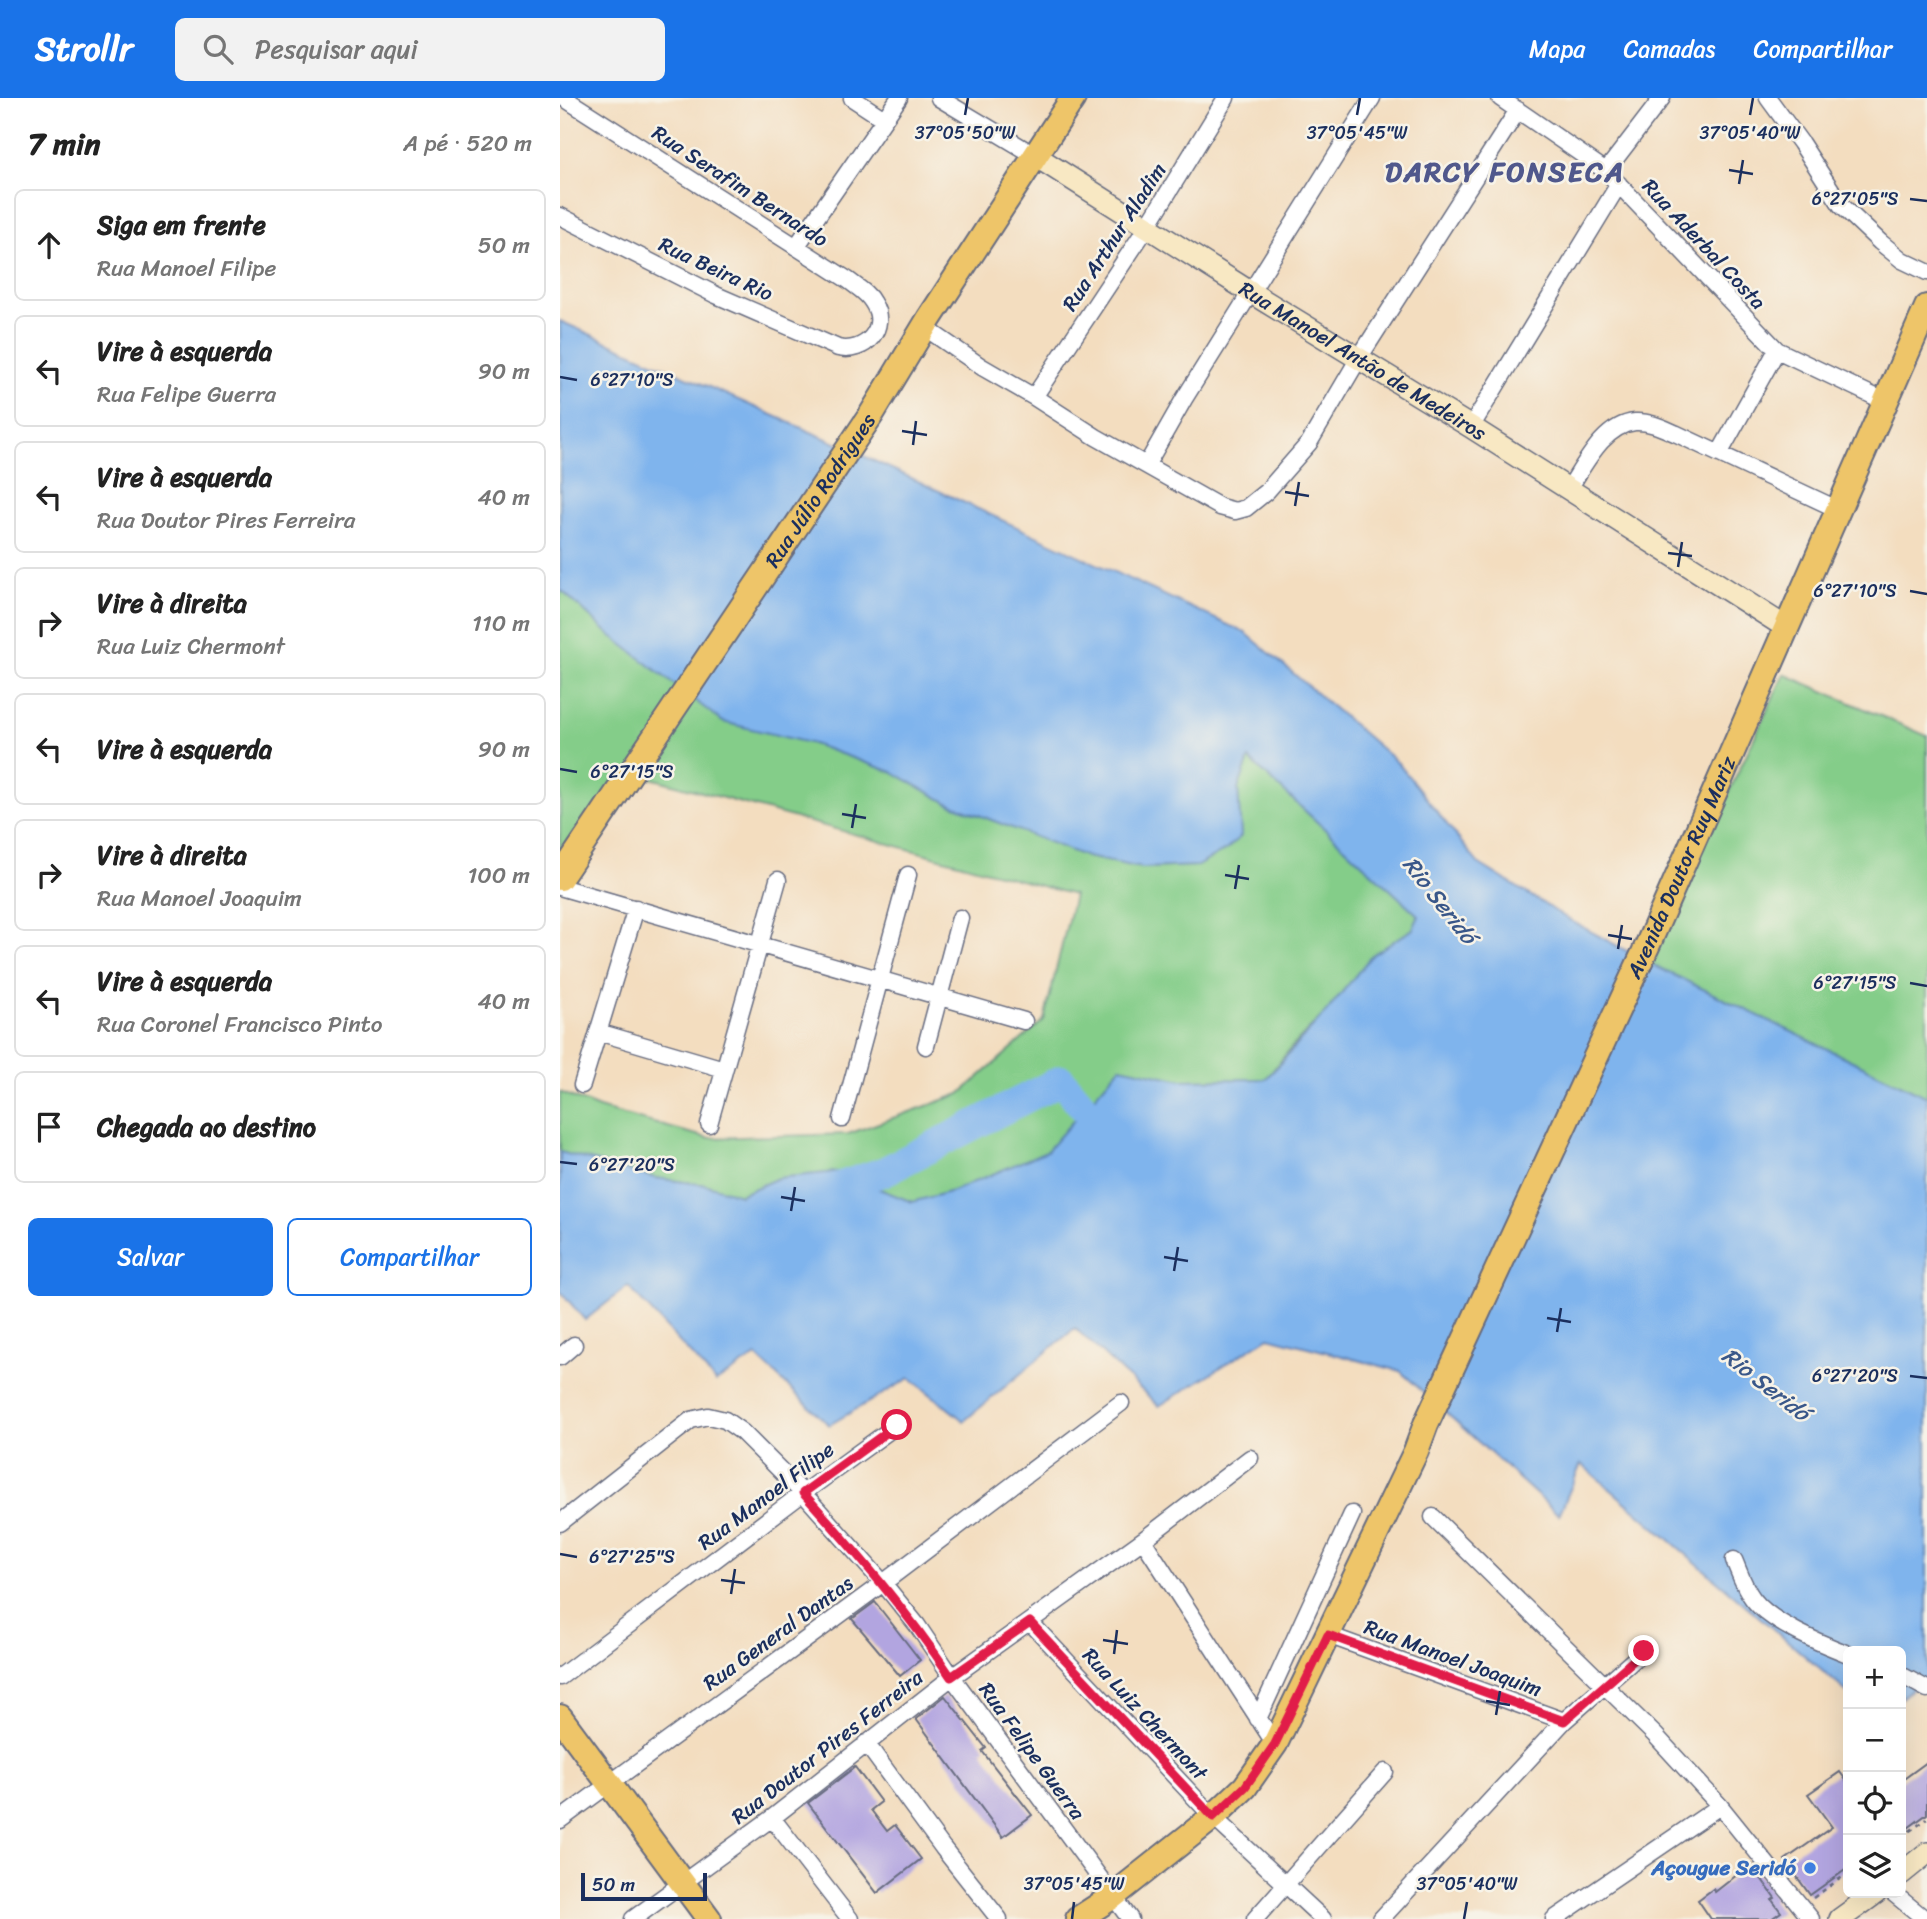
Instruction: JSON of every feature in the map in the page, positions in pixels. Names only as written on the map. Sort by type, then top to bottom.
[{"type":"main road","name":"Rua Júlio Rodrigues","points":[[560,878],[872,415],[924,327],[1073,98]]},
{"type":"main road","name":"Avenida Doutor Ruy Mariz","points":[[1078,1919],[1112,1896],[1213,1817],[1245,1787],[1275,1744],[1416,1451],[1426,1424],[1649,942],[1927,307]]},
{"type":"main road","points":[[560,1717],[709,1919]]},
{"type":"street","name":"Rua Serafim Bernardo","points":[[564,98],[866,294],[877,310],[877,322]]},
{"type":"street","points":[[852,98],[884,119]]},
{"type":"street","points":[[796,247],[899,98]]},
{"type":"street","name":"Rua Manoel Antão de Medeiros","points":[[939,98],[1471,426],[1787,628]]},
{"type":"street","name":"Rua Arthur Aladim","points":[[1034,397],[1147,227],[1226,98]]},
{"type":"street","points":[[1147,464],[1184,399],[1372,98]]},
{"type":"street","name":"Rua Aderbal Costa","points":[[1500,98],[1606,170],[1777,350],[1886,402]]},
{"type":"street","points":[[1606,170],[1662,98]]},
{"type":"street","points":[[1768,98],[1841,205],[1880,243],[1902,260],[1927,272]]},
{"type":"street","points":[[924,327],[982,367],[1220,507],[1235,511],[1246,508],[1267,491],[1303,451],[1518,110]]},
{"type":"street","points":[[1471,426],[1619,184]]},
{"type":"street","name":"Rua Beira Rio","points":[[560,216],[716,295],[838,348],[858,349],[873,335],[877,322]]},
{"type":"street","points":[[1719,454],[1777,350]]},
{"type":"street","points":[[1568,490],[1604,438],[1621,426],[1636,422],[1653,424],[1839,510]]},
{"type":"street","points":[[842,1119],[908,875]]},
{"type":"street","points":[[709,1124],[778,880]]},
{"type":"street","points":[[560,887],[1024,1021]]},
{"type":"street","points":[[582,1084],[636,908]]},
{"type":"street","points":[[926,1046],[960,918]]},
{"type":"street","points":[[598,1032],[724,1069]]},
{"type":"street","points":[[560,1357],[573,1345]]},
{"type":"street","name":"Rua General Dantas","points":[[560,1820],[883,1583],[1121,1403]]},
{"type":"street","name":"Rua Felipe Guerra","points":[[560,1523],[691,1420],[708,1416],[725,1420],[742,1432],[803,1493],[883,1583],[1130,1919]]},
{"type":"street","name":"Rua Manoel Filipe","points":[[560,1677],[897,1425]]},
{"type":"street","name":"Rua Doutor Pires Ferreira","points":[[633,1919],[772,1818],[951,1677],[1030,1622],[1250,1458]]},
{"type":"street","points":[[1258,1719],[1352,1514]]},
{"type":"street","points":[[1433,1517],[1655,1735],[1720,1806],[1807,1912]]},
{"type":"street","points":[[1143,1539],[1275,1744]]},
{"type":"street","points":[[1734,1560],[1744,1585],[1765,1612],[1806,1636],[1843,1652]]},
{"type":"street","name":"Rua Luiz Chermont","points":[[1030,1622],[1213,1817],[1323,1919]]},
{"type":"street","name":"Rua Manoel Joaquim","points":[[1328,1635],[1564,1721]]},
{"type":"street","points":[[1381,1919],[1564,1721],[1644,1651]]},
{"type":"street","points":[[1906,1678],[1927,1689]]},
{"type":"street","points":[[866,1743],[999,1919]]},
{"type":"street","points":[[1255,1919],[1385,1772]]},
{"type":"street","points":[[1554,1919],[1720,1806]]},
{"type":"street","points":[[772,1818],[850,1919]]},
{"type":"street","points":[[1906,1870],[1927,1853]]},
{"type":"street","points":[[1840,1919],[1869,1898]]},
{"type":"street","points":[[1899,1898],[1925,1919]]},
{"type":"path","points":[[1904,1835],[1927,1819]]},
{"type":"path","points":[[1807,1912],[1843,1878]]},
{"type":"green space","points":[[560,589],[609,634],[813,744],[892,772],[948,803],[1087,857],[1142,868],[1197,866],[1227,849],[1241,836],[1238,789],[1249,759],[1419,916],[1413,929],[1372,955],[1327,1011],[1266,1079],[1182,1080],[1120,1067],[1047,1151],[953,1191],[912,1202],[836,1172],[778,1178],[740,1195],[707,1185],[655,1178],[560,1152],[560,1092],[599,1108],[708,1138],[848,1134],[960,1094],[1044,1020],[1074,895],[640,775],[560,884]]},
{"type":"green space","points":[[1784,674],[1927,736],[1927,1097],[1649,963]]},
{"type":"water","name":"Rio Seridó","points":[[560,321],[829,440],[1246,633],[1398,763],[1478,863],[1573,922],[1649,963],[1927,1097],[1927,1676],[1906,1694],[1906,1646],[1843,1646],[1843,1689],[1581,1464],[1559,1515],[1400,1371],[1269,1337],[1159,1406],[1075,1328],[964,1421],[910,1378],[829,1425],[756,1356],[716,1382],[628,1286],[585,1320],[560,1291],[560,1152],[655,1178],[707,1185],[740,1195],[778,1178],[836,1172],[912,1202],[953,1191],[1047,1151],[1120,1067],[1182,1080],[1266,1079],[1327,1011],[1372,955],[1413,929],[1419,916],[1249,759],[1238,789],[1241,836],[1227,849],[1197,866],[1142,868],[1087,857],[948,803],[892,772],[813,744],[723,722],[609,634],[560,589]]},
{"type":"building","points":[[875,1602],[920,1660],[900,1676],[852,1619]]},
{"type":"building","points":[[945,1696],[986,1748],[982,1751],[1032,1815],[1003,1837],[916,1719]]},
{"type":"building","points":[[1927,1762],[1927,1814],[1906,1829],[1906,1777]]},
{"type":"building","points":[[855,1767],[881,1802],[871,1810],[887,1831],[895,1825],[921,1859],[877,1893],[808,1803]]},
{"type":"building","points":[[1840,1772],[1843,1776],[1843,1872],[1810,1895],[1785,1860],[1832,1827],[1808,1794]]},
{"type":"building","points":[[1751,1864],[1775,1898],[1772,1900],[1781,1912],[1771,1919],[1711,1919],[1698,1900],[1713,1889],[1715,1892]]},
{"type":"waterway","points":[[820,1193],[883,1172],[1061,1080],[1102,1129],[1113,1126]]},
{"type":"place","name":"Açougue Seridó","points":[[1810,1868]]},
{"type":"district","name":"DARCY FONSECA","points":[[1505,171]]},
{"type":"route","points":[[897,1425],[803,1493],[883,1583],[916,1625],[951,1677],[1030,1622],[1213,1817],[1245,1787],[1275,1744],[1328,1635],[1564,1721],[1644,1651]]}]
